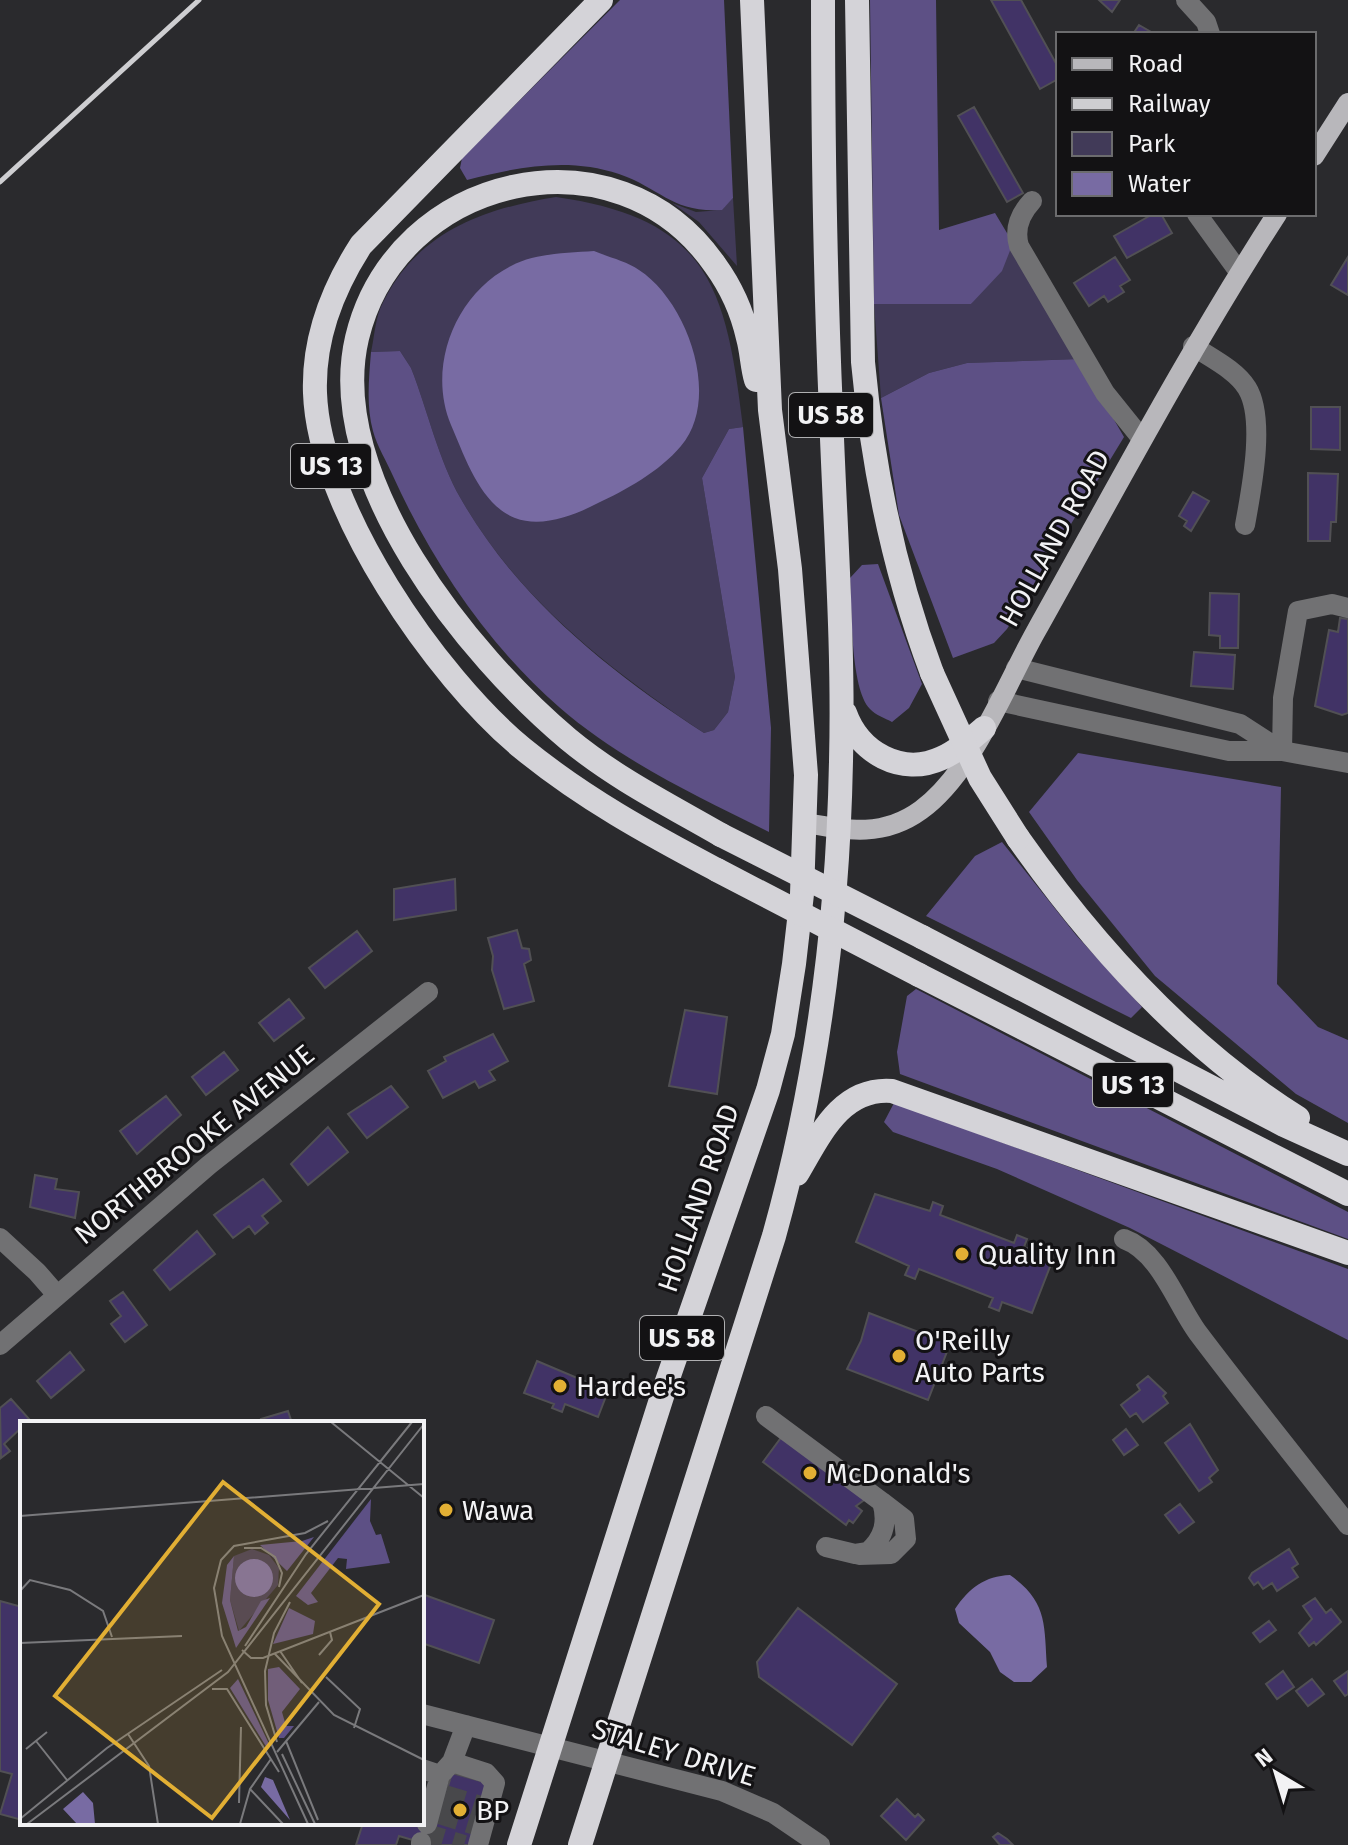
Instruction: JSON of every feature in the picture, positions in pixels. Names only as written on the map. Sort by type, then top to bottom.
[{"type":"highway","name":"US 13","points":[[601,0],[406,197],[353,259],[333,295],[323,324],[315,380],[318,424],[333,472],[374,564],[453,677],[511,738],[602,807],[919,975],[1348,1194]]},
{"type":"highway","name":"US 58","points":[[752,0],[770,410],[799,673],[806,823]]},
{"type":"highway","name":"US 58","points":[[580,1845],[786,1193],[823,997],[839,829],[841,703],[826,265],[823,0]]},
{"type":"highway","name":"US 13","points":[[857,0],[863,362],[869,421],[895,559],[932,673],[980,778],[1018,838],[1097,941],[1166,1013],[1246,1082],[1348,1151]]},
{"type":"highway","points":[[770,410],[755,377],[748,338],[730,288],[697,241],[675,222],[638,200],[596,186],[565,182],[534,182],[481,194],[438,219],[414,239],[393,263],[365,311],[353,362],[355,420],[385,506],[426,581],[462,632],[498,674],[570,741],[627,781],[721,835],[1284,1125],[1348,1151]]},
{"type":"highway","points":[[841,703],[850,727],[863,745],[876,755],[898,762],[938,760],[984,728]]},
{"type":"highway","name":"HOLLAND ROAD","points":[[519,1845],[549,1745],[776,1061],[794,964],[806,823]]},
{"type":"highway","points":[[786,1193],[822,1132],[842,1107],[866,1092],[892,1091],[1348,1253]]},
{"type":"main road","points":[[1316,153],[1348,103]]},
{"type":"main road","name":"HOLLAND ROAD","points":[[806,823],[839,829],[876,830],[920,811],[946,786],[984,728],[1193,346],[1276,216]]},
{"type":"street","points":[[1186,0],[1206,22],[1209,32]]},
{"type":"street","points":[[1032,201],[1019,221],[1019,246],[1105,393],[1142,439]]},
{"type":"street","points":[[1198,216],[1239,272]]},
{"type":"street","points":[[1193,346],[1233,372],[1249,390],[1255,420],[1254,475],[1245,525]]},
{"type":"street","points":[[1282,751],[1283,698],[1298,611],[1332,604],[1348,608]]},
{"type":"street","points":[[1016,668],[1240,724],[1282,751]]},
{"type":"street","points":[[998,701],[1229,751],[1282,751],[1348,763]]},
{"type":"street","name":"NORTHBROOKE AVENUE","points":[[0,1345],[209,1165],[428,992]]},
{"type":"street","points":[[0,1238],[57,1295]]},
{"type":"street","points":[[1124,1239],[1136,1243],[1155,1266],[1196,1330],[1348,1525]]},
{"type":"street","points":[[766,1416],[882,1502],[886,1515],[884,1531],[868,1552],[855,1554],[826,1547]]},
{"type":"street","name":"STALEY DRIVE","points":[[424,1714],[605,1759],[736,1796],[786,1820],[820,1845]]},
{"type":"street","points":[[433,1803],[466,1725]]},
{"type":"street","points":[[433,1803],[486,1773],[495,1783],[481,1822]]},
{"type":"green space","points":[[556,197],[608,207],[648,223],[678,243],[701,268],[717,299],[728,336],[743,427],[729,429],[702,478],[735,677],[728,712],[714,730],[704,733],[601,658],[538,600],[510,569],[484,535],[453,484],[411,368],[400,351],[371,352],[378,314],[394,283],[430,244],[476,218]]},
{"type":"green space","points":[[733,198],[737,266],[699,222],[672,203],[696,212],[721,210]]},
{"type":"green space","points":[[1013,243],[1079,359],[967,363],[929,373],[881,398],[874,304],[971,304]]},
{"type":"shaded area","points":[[620,0],[724,0],[733,198],[722,210],[691,208],[619,174],[581,166],[524,168],[467,180],[460,168],[462,158]]},
{"type":"shaded area","points":[[870,0],[936,0],[939,230],[995,213],[1013,243],[1002,271],[971,304],[874,304]]},
{"type":"shaded area","points":[[400,351],[411,368],[453,484],[484,535],[510,569],[538,601],[601,659],[704,733],[714,730],[728,712],[735,677],[702,478],[729,429],[743,427],[771,728],[769,832],[660,776],[608,744],[533,683],[486,629],[425,540],[373,431],[369,402],[371,352]]},
{"type":"shaded area","points":[[1079,359],[1124,437],[1007,629],[994,643],[953,658],[899,515],[881,398],[929,373],[967,363]]},
{"type":"shaded area","points":[[878,564],[922,684],[909,708],[892,722],[877,715],[863,699],[853,647],[850,578],[862,565]]},
{"type":"shaded area","points":[[1078,753],[1281,787],[1277,984],[1318,1027],[1348,1040],[1348,1123],[1296,1094],[1155,976],[1077,880],[1029,812]]},
{"type":"shaded area","points":[[1002,842],[1076,935],[1142,1007],[1131,1018],[926,916],[975,856]]},
{"type":"shaded area","points":[[916,989],[1348,1212],[1348,1239],[900,1074],[897,1052],[907,996]]},
{"type":"shaded area","points":[[894,1103],[1348,1269],[1348,1340],[1130,1228],[997,1169],[893,1132],[884,1122]]},
{"type":"water","points":[[594,251],[639,270],[656,284],[672,304],[693,352],[698,377],[698,403],[693,426],[672,455],[630,486],[567,516],[546,521],[525,521],[492,502],[468,465],[444,403],[444,357],[461,314],[474,295],[491,279],[530,258]]},
{"type":"water","points":[[1010,1575],[1031,1595],[1042,1615],[1047,1667],[1031,1682],[1014,1682],[1000,1672],[990,1652],[959,1623],[955,1609],[978,1584]]},
{"type":"building","points":[[991,0],[1021,0],[1056,63],[1056,80],[1040,89]]},
{"type":"building","points":[[1099,0],[1120,0],[1112,12]]},
{"type":"building","points":[[1139,25],[1151,32],[1134,32]]},
{"type":"building","points":[[974,107],[1023,193],[1007,202],[958,116]]},
{"type":"building","points":[[1149,216],[1162,216],[1172,233],[1127,258],[1114,236]]},
{"type":"building","points":[[1115,257],[1130,280],[1120,286],[1124,292],[1108,302],[1104,296],[1089,306],[1074,283]]},
{"type":"building","points":[[1348,257],[1348,295],[1331,285]]},
{"type":"building","points":[[1311,407],[1340,407],[1340,450],[1311,449]]},
{"type":"building","points":[[1308,473],[1338,474],[1336,522],[1331,522],[1330,541],[1308,541]]},
{"type":"building","points":[[1193,492],[1209,501],[1191,531],[1184,526],[1187,521],[1179,516]]},
{"type":"building","points":[[1210,593],[1239,594],[1238,648],[1220,648],[1220,636],[1209,635]]},
{"type":"building","points":[[1340,618],[1348,619],[1348,713],[1342,715],[1315,706],[1329,630],[1338,632]]},
{"type":"building","points":[[1194,652],[1235,655],[1233,689],[1191,686]]},
{"type":"building","points":[[455,879],[456,910],[394,920],[394,889]]},
{"type":"building","points":[[517,930],[522,948],[529,949],[531,960],[524,964],[534,1001],[504,1009],[492,970],[493,956],[488,938]]},
{"type":"building","points":[[357,931],[372,951],[325,988],[309,968]]},
{"type":"building","points":[[289,999],[304,1018],[274,1041],[259,1023]]},
{"type":"building","points":[[685,1010],[727,1017],[717,1094],[669,1086]]},
{"type":"building","points":[[493,1034],[508,1061],[489,1071],[495,1080],[479,1088],[475,1081],[443,1098],[428,1071],[446,1061],[444,1057]]},
{"type":"building","points":[[224,1052],[238,1070],[206,1095],[192,1077]]},
{"type":"building","points":[[391,1086],[408,1107],[367,1138],[348,1114]]},
{"type":"building","points":[[166,1096],[181,1115],[137,1154],[120,1131]]},
{"type":"building","points":[[328,1127],[348,1152],[308,1185],[291,1164]]},
{"type":"building","points":[[35,1175],[57,1179],[55,1189],[79,1192],[75,1218],[30,1207]]},
{"type":"building","points":[[263,1179],[281,1201],[262,1216],[268,1223],[255,1234],[249,1226],[233,1238],[214,1215]]},
{"type":"building","name":"Quality Inn","points":[[875,1194],[930,1211],[933,1202],[943,1206],[940,1215],[1014,1243],[1017,1235],[1027,1239],[1024,1247],[1053,1259],[1032,1313],[1002,1302],[999,1311],[989,1307],[993,1298],[919,1269],[915,1279],[905,1275],[909,1266],[856,1242]]},
{"type":"building","points":[[197,1231],[215,1254],[170,1290],[154,1270]]},
{"type":"building","points":[[123,1292],[147,1325],[125,1342],[111,1324],[121,1316],[110,1301]]},
{"type":"building","name":"O'Reilly Auto Parts","points":[[869,1313],[950,1344],[928,1400],[847,1369],[861,1341]]},
{"type":"building","points":[[70,1352],[84,1370],[51,1398],[37,1381]]},
{"type":"building","name":"Hardee's","points":[[537,1361],[608,1391],[598,1417],[565,1404],[562,1412],[552,1408],[554,1404],[524,1393]]},
{"type":"building","points":[[1148,1376],[1166,1393],[1163,1396],[1168,1403],[1143,1422],[1136,1413],[1130,1417],[1121,1405],[1140,1390],[1137,1385]]},
{"type":"building","points":[[11,1399],[30,1420],[20,1421],[20,1429],[4,1444],[10,1451],[1,1458],[0,1408]]},
{"type":"building","points":[[288,1411],[291,1421],[262,1421]]},
{"type":"building","points":[[1190,1424],[1218,1470],[1209,1478],[1212,1482],[1199,1491],[1165,1443]]},
{"type":"building","points":[[1126,1429],[1138,1445],[1124,1455],[1113,1440]]},
{"type":"building","name":"McDonald's","points":[[783,1435],[867,1498],[856,1506],[862,1511],[853,1523],[849,1520],[846,1525],[763,1462]]},
{"type":"building","points":[[1180,1504],[1194,1522],[1179,1533],[1165,1515]]},
{"type":"building","points":[[1289,1549],[1298,1564],[1292,1568],[1298,1577],[1277,1591],[1272,1583],[1263,1589],[1258,1582],[1254,1585],[1249,1578],[1252,1573]]},
{"type":"building","points":[[424,1595],[494,1620],[479,1663],[424,1644]]},
{"type":"building","points":[[1315,1598],[1326,1613],[1331,1609],[1341,1622],[1316,1645],[1314,1642],[1309,1646],[1299,1633],[1312,1619],[1303,1606]]},
{"type":"building","points":[[0,1601],[20,1606],[20,1819],[0,1814],[12,1774],[0,1771]]},
{"type":"building","points":[[798,1608],[897,1684],[852,1745],[759,1677],[757,1662]]},
{"type":"building","points":[[1269,1621],[1276,1630],[1260,1642],[1253,1633]]},
{"type":"building","points":[[1283,1671],[1294,1687],[1277,1699],[1266,1684]]},
{"type":"building","points":[[1348,1671],[1348,1694],[1345,1696],[1334,1681]]},
{"type":"building","points":[[1312,1679],[1324,1694],[1308,1706],[1296,1691]]},
{"type":"building","name":"BP","points":[[452,1773],[488,1783],[470,1845],[430,1845],[399,1836],[396,1845],[356,1845],[362,1825],[436,1826]]},
{"type":"building","points":[[897,1799],[915,1817],[918,1814],[924,1820],[906,1840],[881,1816]]},
{"type":"building","points":[[998,1833],[1013,1845],[1000,1845],[993,1837]]},
{"type":"tunnel","points":[[445,1795],[481,1806]]},
{"type":"tunnel","points":[[439,1814],[475,1825]]},
{"type":"tunnel","points":[[424,1833],[464,1845]]},
{"type":"railway","points":[[0,182],[199,0]]},
{"type":"place","name":"Quality Inn","points":[[962,1254]]},
{"type":"place","name":"O'Reilly Auto Parts","points":[[899,1356]]},
{"type":"place","name":"Hardee's","points":[[560,1386]]},
{"type":"place","name":"McDonald's","points":[[810,1473]]},
{"type":"place","name":"Wawa","points":[[446,1510]]},
{"type":"place","name":"BP","points":[[460,1810]]}]
